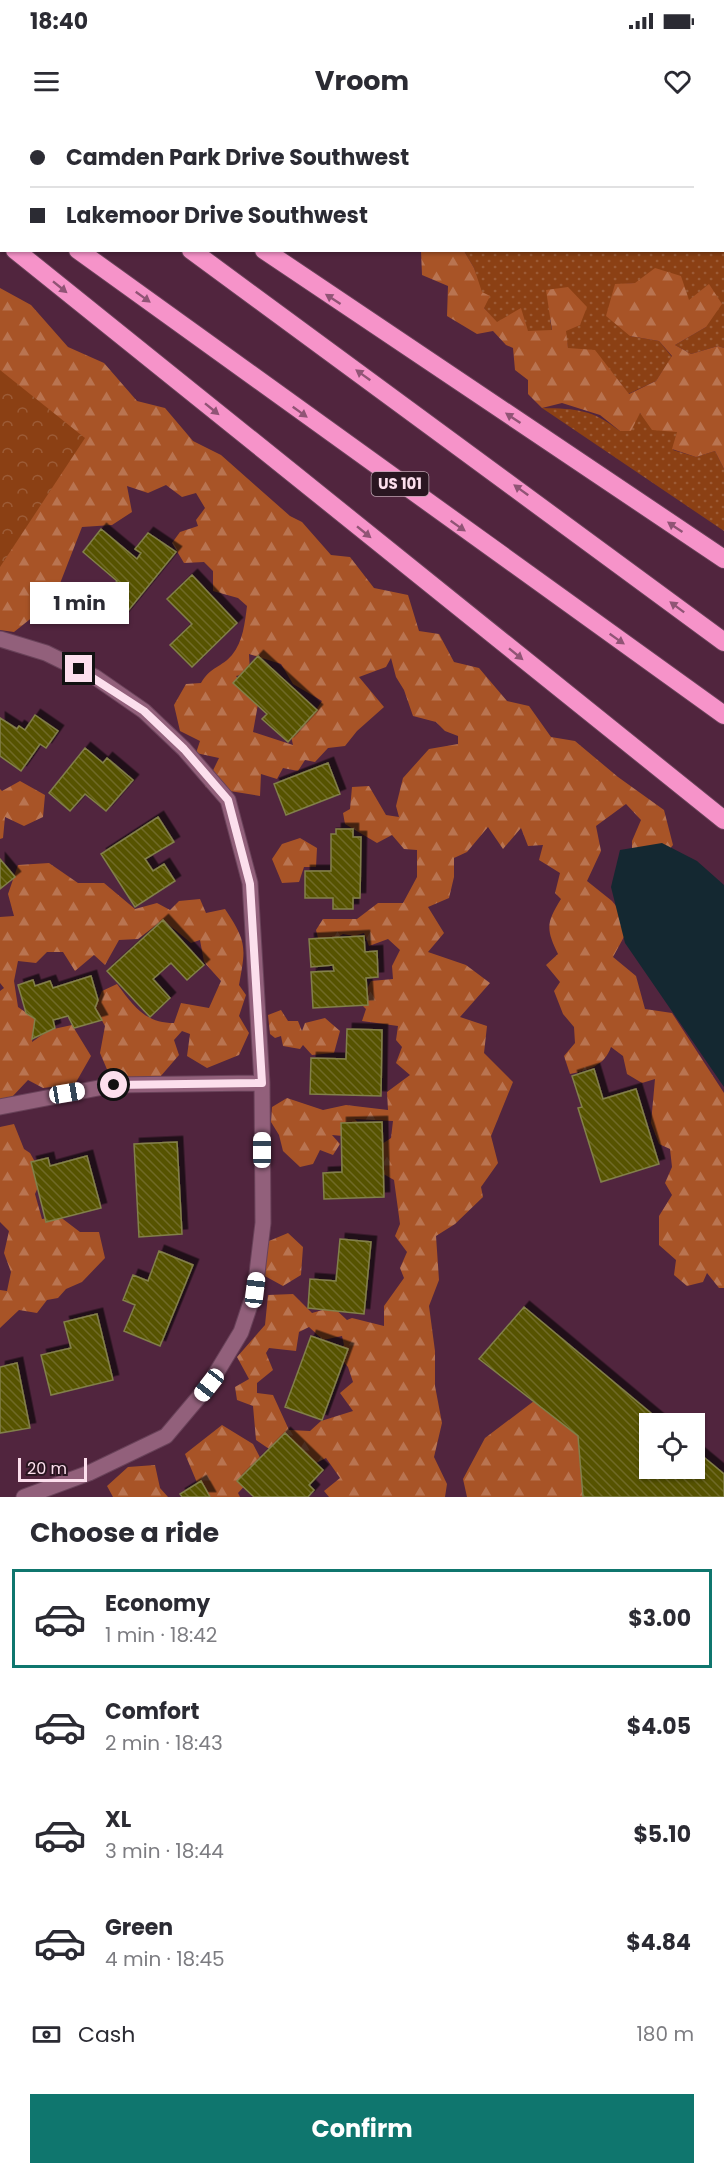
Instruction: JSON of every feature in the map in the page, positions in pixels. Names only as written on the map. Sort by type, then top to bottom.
[{"type":"highway","points":[[17,252],[724,820]]},
{"type":"highway","name":"US 101","points":[[81,252],[724,715]]},
{"type":"highway","points":[[194,252],[724,642]]},
{"type":"highway","points":[[267,252],[724,559]]},
{"type":"street","points":[[0,639],[46,653],[95,677],[144,711],[184,749],[228,800],[250,884],[262,1083],[263,1223],[255,1290],[241,1332],[209,1385],[166,1436],[89,1473],[24,1497]]},
{"type":"street","points":[[0,1107],[114,1085],[262,1083]]},
{"type":"green space","points":[[421,252],[465,252],[474,268],[482,292],[490,296],[484,308],[497,322],[521,308],[528,331],[552,330],[546,290],[568,287],[587,307],[580,325],[566,331],[568,348],[595,350],[629,394],[656,381],[672,356],[659,341],[630,336],[606,316],[615,284],[635,283],[655,268],[681,276],[689,300],[709,284],[722,304],[706,327],[675,345],[691,354],[718,346],[724,348],[724,469],[715,451],[696,457],[672,449],[677,432],[652,430],[640,413],[631,431],[620,431],[600,415],[562,403],[542,408],[528,394],[528,380],[515,370],[513,348],[506,345],[493,331],[477,334],[447,316],[448,286],[422,275]]},
{"type":"green space","points":[[465,252],[724,252],[724,348],[718,346],[691,354],[675,345],[706,327],[689,300],[635,283],[615,285],[630,336],[659,341],[672,357],[656,381],[628,394],[619,381],[568,348],[565,331],[550,319],[552,331],[528,331],[496,322],[484,308],[474,268]]},
{"type":"green space","points":[[0,288],[31,305],[68,347],[104,363],[137,401],[165,408],[193,441],[221,455],[290,516],[302,522],[331,555],[350,557],[374,588],[408,595],[419,631],[439,634],[454,662],[479,668],[507,701],[529,706],[551,737],[575,741],[618,777],[664,810],[673,845],[654,869],[632,861],[632,841],[641,820],[626,804],[596,826],[601,851],[587,881],[612,901],[631,924],[613,957],[636,976],[645,1009],[672,1013],[724,1093],[724,1288],[719,1288],[707,1273],[703,1282],[687,1286],[674,1275],[676,1260],[659,1245],[659,1216],[672,1195],[665,1183],[672,1167],[670,1149],[659,1144],[651,1123],[655,1079],[642,1083],[627,1074],[623,1056],[611,1047],[600,1063],[570,1074],[564,1056],[575,1043],[574,1027],[563,1014],[554,991],[560,982],[546,965],[558,954],[549,926],[561,899],[555,893],[560,873],[539,860],[543,845],[528,846],[521,828],[503,849],[488,827],[467,852],[454,858],[454,877],[449,898],[428,907],[444,933],[428,952],[466,965],[490,983],[460,1017],[487,1026],[484,1053],[513,1082],[491,1136],[498,1163],[481,1187],[483,1197],[455,1224],[436,1236],[439,1280],[429,1306],[435,1351],[435,1386],[442,1423],[434,1457],[447,1484],[445,1497],[329,1497],[324,1491],[340,1478],[326,1458],[312,1465],[278,1455],[256,1440],[253,1406],[237,1400],[235,1387],[249,1379],[237,1357],[265,1325],[268,1295],[293,1294],[312,1313],[333,1307],[347,1320],[352,1318],[384,1326],[384,1306],[404,1278],[400,1268],[407,1252],[395,1236],[400,1224],[394,1180],[380,1172],[379,1146],[391,1138],[393,1121],[355,1119],[359,1124],[343,1136],[332,1135],[340,1144],[333,1155],[320,1150],[313,1164],[300,1167],[283,1151],[279,1135],[271,1122],[272,1107],[287,1098],[323,1110],[346,1105],[388,1110],[387,1092],[410,1075],[396,1063],[402,1047],[396,1040],[398,1026],[362,1021],[366,1009],[360,1003],[371,981],[393,979],[392,966],[400,950],[388,939],[369,946],[364,933],[354,936],[343,934],[330,942],[318,938],[316,930],[323,919],[357,919],[378,903],[403,903],[417,877],[417,850],[404,849],[392,835],[377,843],[345,824],[343,813],[350,809],[352,787],[369,786],[386,815],[399,817],[396,806],[403,778],[429,749],[458,744],[458,736],[445,731],[436,722],[413,716],[404,690],[396,677],[391,658],[386,667],[359,677],[384,707],[357,731],[345,746],[328,748],[315,762],[305,760],[298,771],[283,768],[277,779],[261,774],[260,796],[205,787],[219,758],[196,753],[200,741],[180,731],[174,705],[186,684],[201,683],[236,650],[241,638],[247,606],[238,598],[213,591],[213,571],[204,562],[184,563],[172,543],[180,532],[198,526],[196,520],[205,508],[196,493],[182,497],[166,485],[148,493],[127,486],[132,512],[112,525],[82,527],[52,604],[38,600],[34,616],[14,632],[0,630]],"holes":[[[249,654],[281,664],[293,684],[322,701],[316,710],[289,727],[293,745],[253,732],[258,704],[236,676],[250,673]],[[309,1327],[323,1340],[342,1336],[344,1345],[337,1354],[348,1367],[353,1382],[340,1393],[353,1411],[321,1421],[310,1431],[289,1430],[273,1395],[257,1393],[257,1383],[273,1370],[266,1353],[269,1348],[296,1351],[299,1332]]]},
{"type":"green space","points":[[0,370],[85,438],[0,567]]},
{"type":"green space","points":[[542,408],[592,414],[620,431],[639,413],[678,432],[673,450],[696,457],[715,451],[724,469],[724,531]]},
{"type":"green space","points":[[20,781],[45,795],[43,817],[24,826],[5,817],[3,838],[0,839],[0,789],[2,791]]},
{"type":"green space","points":[[300,838],[317,848],[316,867],[304,867],[299,882],[282,883],[272,859],[282,844]]},
{"type":"green space","points":[[49,863],[78,883],[104,883],[135,909],[157,903],[170,910],[179,901],[200,899],[206,913],[225,909],[243,945],[239,985],[246,995],[239,1016],[249,1033],[239,1055],[207,1068],[187,1056],[190,1034],[182,1031],[174,1040],[179,1055],[160,1077],[126,1078],[109,1074],[100,1053],[105,1026],[95,1008],[102,991],[117,984],[134,1006],[147,1016],[155,1020],[174,1023],[181,1003],[209,1008],[221,981],[204,962],[200,940],[191,943],[163,920],[138,939],[119,940],[105,965],[94,955],[75,971],[63,952],[47,952],[36,963],[18,961],[14,981],[18,1007],[35,1019],[32,1042],[49,1030],[72,1025],[91,1056],[75,1084],[43,1088],[28,1080],[11,1098],[0,1100],[0,991],[4,988],[0,983],[0,917],[14,916],[8,894],[18,865]]},
{"type":"green space","points":[[281,1010],[288,1021],[298,1021],[302,1031],[305,1023],[325,1018],[340,1031],[334,1053],[312,1055],[303,1045],[300,1049],[283,1046],[281,1036],[275,1038],[270,1034],[268,1015]]},
{"type":"green space","points":[[14,1124],[24,1149],[30,1153],[43,1176],[35,1194],[42,1219],[59,1216],[80,1232],[99,1232],[105,1258],[82,1282],[66,1289],[58,1298],[47,1300],[37,1313],[19,1310],[0,1328],[0,1290],[7,1291],[11,1272],[4,1253],[9,1231],[0,1222],[0,1127]]},
{"type":"green space","points":[[288,1233],[303,1247],[301,1275],[283,1286],[263,1275],[257,1246]]},
{"type":"green space","points":[[534,1401],[578,1436],[583,1497],[467,1497],[463,1479],[485,1438]]},
{"type":"green space","points":[[222,1425],[253,1444],[264,1465],[238,1493],[240,1497],[203,1497],[185,1454]]},
{"type":"green space","points":[[155,1465],[160,1488],[168,1497],[113,1497],[107,1486],[128,1467]]},
{"type":"water","points":[[662,843],[697,861],[724,885],[724,1087],[625,943],[611,887],[620,850]]},
{"type":"building","points":[[101,529],[137,559],[141,553],[135,549],[148,533],[176,552],[123,617],[101,600],[117,581],[83,552]]},
{"type":"building","points":[[192,575],[237,623],[192,667],[170,645],[192,624],[167,599]]},
{"type":"building","points":[[258,656],[317,710],[288,742],[262,719],[267,714],[233,683]]},
{"type":"building","points":[[35,715],[58,731],[46,748],[40,744],[21,771],[0,756],[0,718],[17,729],[19,726],[25,730]]},
{"type":"building","points":[[85,748],[103,763],[107,758],[133,780],[106,811],[85,794],[70,811],[49,793]]},
{"type":"building","points":[[328,763],[340,794],[286,815],[274,784]]},
{"type":"building","points":[[158,817],[174,842],[145,859],[153,871],[164,864],[175,881],[135,907],[101,854]]},
{"type":"building","points":[[336,829],[353,829],[353,837],[361,837],[360,898],[353,898],[353,909],[333,909],[333,898],[305,898],[305,871],[331,871],[331,834],[336,834]]},
{"type":"building","points":[[0,859],[15,877],[0,889]]},
{"type":"building","points":[[163,920],[204,965],[187,980],[171,963],[153,979],[170,998],[150,1017],[107,971]]},
{"type":"building","points":[[364,936],[365,952],[377,951],[378,977],[366,978],[368,1005],[313,1008],[311,972],[334,971],[333,965],[311,967],[309,939]]},
{"type":"building","points":[[91,976],[98,1000],[95,1008],[102,1020],[74,1028],[68,1016],[53,1020],[55,1028],[32,1039],[35,1019],[26,1013],[18,985],[33,980],[35,986],[50,981],[53,988]]},
{"type":"building","points":[[347,1029],[382,1030],[381,1096],[310,1094],[311,1058],[346,1059]]},
{"type":"building","points":[[594,1069],[603,1099],[636,1089],[659,1164],[601,1182],[578,1108],[582,1107],[572,1076]]},
{"type":"building","points":[[382,1122],[384,1197],[324,1199],[323,1173],[342,1172],[341,1123]]},
{"type":"building","points":[[177,1142],[182,1234],[139,1237],[134,1144]]},
{"type":"building","points":[[87,1156],[101,1208],[46,1222],[31,1162],[48,1158],[50,1166]]},
{"type":"building","points":[[340,1239],[371,1242],[364,1314],[308,1308],[310,1279],[336,1281]]},
{"type":"building","points":[[159,1251],[193,1265],[160,1346],[124,1331],[135,1305],[123,1300],[133,1275],[148,1281]]},
{"type":"building","points":[[524,1307],[651,1413],[639,1413],[639,1479],[705,1479],[705,1458],[724,1474],[724,1497],[583,1497],[578,1436],[479,1359]]},
{"type":"building","points":[[97,1314],[113,1380],[51,1395],[41,1355],[71,1348],[64,1322]]},
{"type":"building","points":[[311,1336],[348,1349],[322,1420],[285,1407]]},
{"type":"building","points":[[17,1363],[30,1428],[0,1433],[0,1367]]},
{"type":"building","points":[[285,1433],[323,1470],[309,1485],[314,1490],[308,1497],[254,1497],[237,1481]]},
{"type":"building","points":[[201,1481],[210,1497],[182,1497],[180,1494]]},
{"type":"route","points":[[79,669],[95,677],[144,711],[184,749],[228,800],[250,884],[262,1083],[114,1085]]}]
